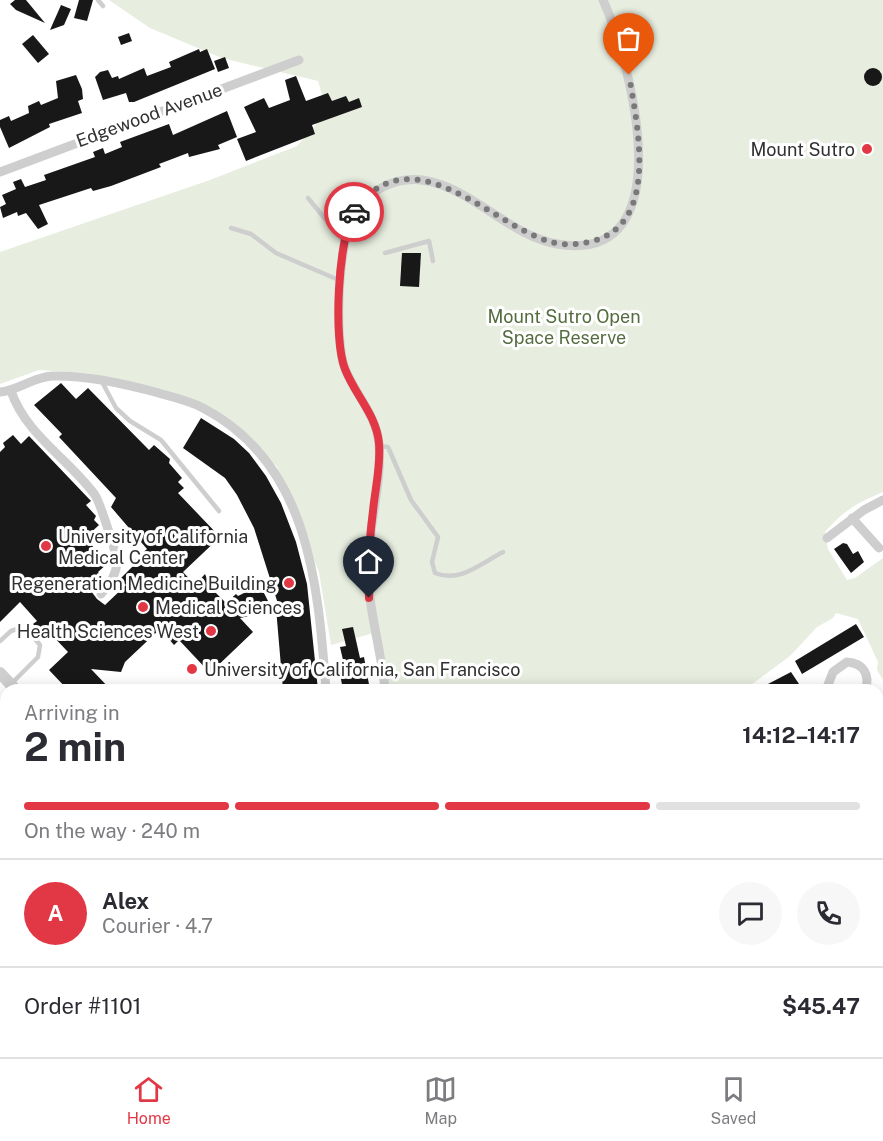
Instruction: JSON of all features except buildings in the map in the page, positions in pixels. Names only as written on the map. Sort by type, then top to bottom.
[{"type":"street","points":[[384,684],[372,626],[368,580],[379,446],[372,418],[346,372],[340,354],[338,332],[344,242],[348,224],[362,202],[385,185],[404,180],[422,180],[442,185],[536,237],[557,244],[589,242],[613,231],[632,205],[640,170],[626,60],[603,0]]},
{"type":"street","name":"Edgewood Avenue","points":[[0,172],[299,60]]},
{"type":"street","points":[[0,392],[50,376],[101,380],[131,386],[202,407],[240,433],[270,466],[297,519],[315,579],[322,625],[326,684]]},
{"type":"street","points":[[11,390],[30,426],[97,496],[117,562],[110,585],[101,594]]},
{"type":"street","points":[[827,538],[852,518],[883,500]]},
{"type":"street","points":[[852,518],[879,548]]},
{"type":"street","points":[[828,684],[833,672],[847,662],[859,665],[865,670],[868,677],[867,684]]},
{"type":"street","points":[[0,673],[11,684]]},
{"type":"lane","points":[[98,0],[103,6]]},
{"type":"lane","points":[[308,198],[344,242]]},
{"type":"lane","points":[[231,228],[251,234],[276,253],[341,281]]},
{"type":"lane","points":[[385,253],[429,241],[433,261]]},
{"type":"lane","points":[[101,380],[116,408],[130,422],[161,440],[219,511]]},
{"type":"lane","points":[[379,446],[388,447],[411,500],[438,537],[432,562],[435,573],[447,578],[457,577],[503,552]]},
{"type":"lane","points":[[0,640],[11,631],[20,628],[30,633],[40,645],[38,657],[16,684]]},
{"type":"green space","name":"Mount Sutro Open Space Reserve","points":[[109,0],[883,0],[883,492],[851,508],[825,532],[828,549],[847,580],[855,578],[883,558],[883,680],[877,670],[878,662],[858,619],[836,613],[833,618],[817,627],[790,656],[752,684],[388,684],[377,632],[331,645],[319,572],[277,467],[251,439],[219,412],[188,397],[87,373],[39,370],[0,384],[0,252],[210,180],[297,146],[327,112],[318,81],[222,58],[150,28]]},
{"type":"way so far","points":[[354,212],[369,195],[385,185],[404,180],[422,180],[451,189],[547,241],[568,245],[598,240],[621,224],[637,194],[640,170],[629,75]]},
{"type":"place","name":"Mount Sutro","points":[[867,149]]},
{"type":"place","name":"University of California Medical Center","points":[[46,546]]},
{"type":"place","name":"Regeneration Medicine Building","points":[[289,583]]},
{"type":"place","name":"Medical Sciences","points":[[143,607]]},
{"type":"place","name":"Health Sciences West","points":[[211,631]]},
{"type":"place","name":"University of California, San Francisco","points":[[192,669]]},
{"type":"route","points":[[354,212],[348,224],[344,242],[338,332],[340,354],[346,372],[372,418],[379,446],[369,541],[369,598]]}]
